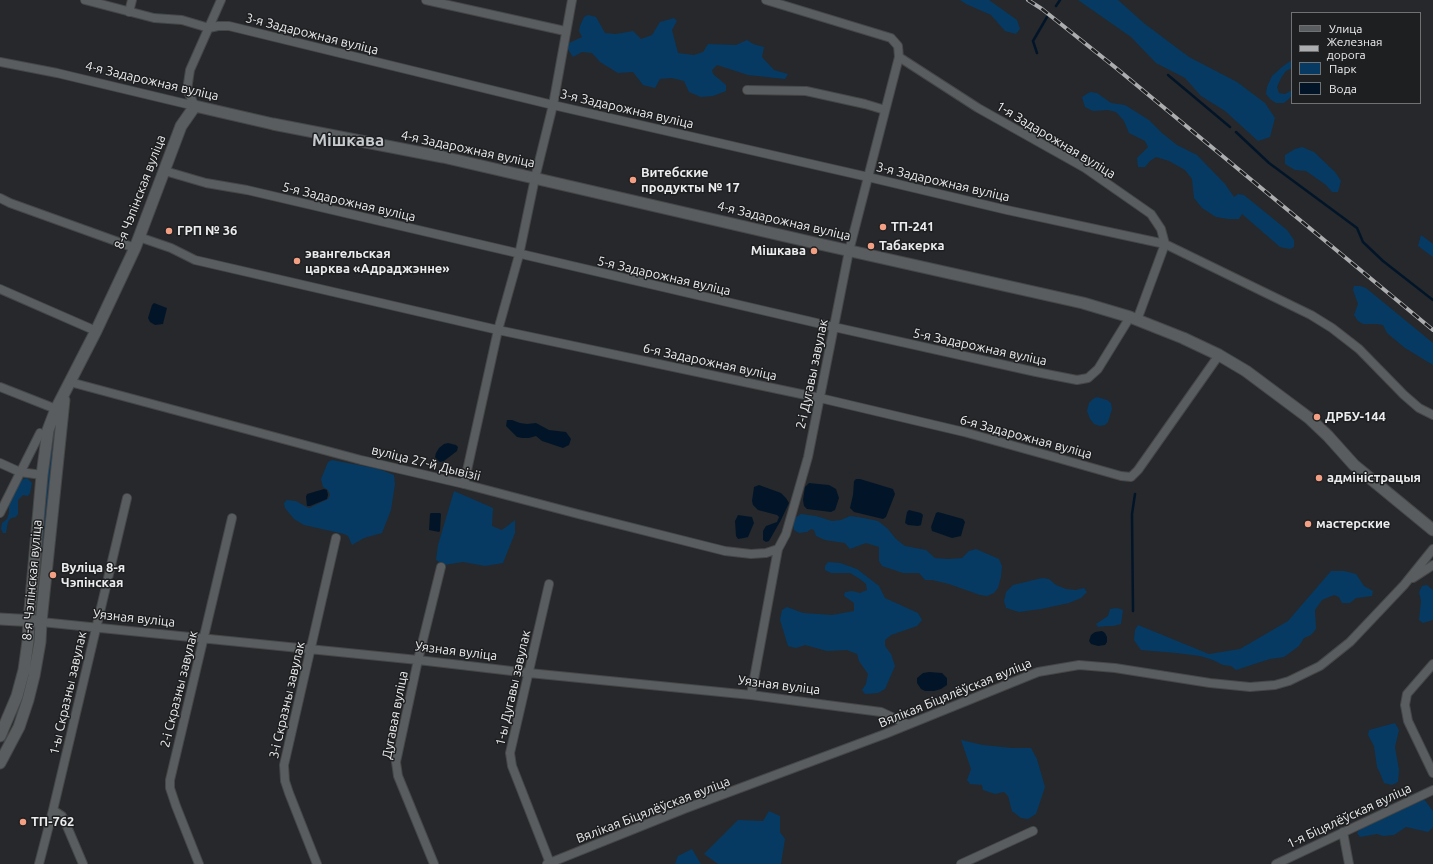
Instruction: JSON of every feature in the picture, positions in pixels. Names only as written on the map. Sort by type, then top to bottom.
[{"type":"main road","name":"8-я Чэпінская вуліца","points":[[0,736],[17,696],[24,670],[28,641],[42,475],[44,432],[96,330],[135,248],[181,126],[195,106]]},
{"type":"main road","name":"4-я Задарожная вуліца","points":[[195,106],[273,124],[443,157],[849,251],[1083,303],[1134,319],[1183,338],[1219,355],[1246,371],[1309,418],[1328,436],[1354,465],[1432,531]]},
{"type":"main road","name":"8-я Чэпінская вуліца","points":[[0,763],[19,727],[28,700],[40,642],[64,393]]},
{"type":"main road","name":"Уязная вуліца","points":[[0,619],[41,622]]},
{"type":"street","name":"3-я Задарожная вуліца","points":[[85,0],[154,18],[182,20],[209,28],[228,26],[553,105],[1007,210],[1165,244]]},
{"type":"street","points":[[130,12],[132,0]]},
{"type":"street","points":[[195,106],[187,90],[190,70],[221,0]]},
{"type":"street","points":[[426,0],[565,31]]},
{"type":"street","points":[[464,484],[498,330],[519,255],[535,178],[553,105],[565,31],[572,0]]},
{"type":"street","points":[[766,0],[891,38],[898,46],[899,57]]},
{"type":"street","name":"2-і Дугавы завулак","points":[[751,695],[778,549],[786,534],[808,457],[849,251],[899,57]]},
{"type":"street","name":"1-я Задарожная вуліца","points":[[899,57],[978,108],[1085,168],[1151,214],[1161,228],[1165,244]]},
{"type":"street","name":"4-я Задарожная вуліца","points":[[0,62],[57,73],[195,106]]},
{"type":"street","points":[[747,90],[806,91],[885,110]]},
{"type":"street","name":"5-я Задарожная вуліца","points":[[164,171],[206,183],[247,190],[519,255],[834,327],[1077,380],[1088,378],[1098,369],[1134,319],[1165,244]]},
{"type":"street","points":[[0,198],[10,203],[135,248]]},
{"type":"street","name":"6-я Задарожная вуліца","points":[[139,237],[171,248],[195,260],[498,330],[820,398],[964,432],[1121,476],[1131,477],[1138,470],[1219,355]]},
{"type":"street","points":[[1165,244],[1312,315],[1332,328],[1358,349],[1419,408],[1433,414]]},
{"type":"street","points":[[0,289],[96,330]]},
{"type":"street","name":"вуліца 27-й Дывізіі","points":[[70,382],[361,460],[464,484],[726,551],[751,554],[766,553],[778,549]]},
{"type":"street","points":[[0,386],[56,409]]},
{"type":"street","name":"8-я Чэпінская вуліца","points":[[0,513],[20,472],[44,432]]},
{"type":"street","points":[[0,463],[20,472],[42,475]]},
{"type":"street","name":"1-ы Скразны завулак","points":[[39,864],[127,498]]},
{"type":"street","name":"2-і Скразны завулак","points":[[199,864],[176,806],[170,788],[170,780],[232,518]]},
{"type":"street","name":"3-і Скразны завулак","points":[[317,864],[285,781],[284,765],[336,538]]},
{"type":"street","name":"Вялікая Біцялёўская вуліца","points":[[548,863],[684,809],[884,734],[1038,672],[1079,665],[1115,668],[1250,687],[1275,685],[1289,681],[1320,666],[1350,642],[1404,585],[1433,549]]},
{"type":"street","name":"Вялікая Біцялёўская вуліца","points":[[1404,585],[1433,565]]},
{"type":"street","name":"Дугавая вуліца","points":[[434,864],[398,776],[396,762],[418,660],[441,566]]},
{"type":"street","name":"1-ы Дугавы завулак","points":[[548,863],[512,766],[510,753],[549,584]]},
{"type":"street","name":"Уязная вуліца","points":[[41,622],[751,695],[881,712],[907,724]]},
{"type":"street","points":[[1433,664],[1407,694],[1405,705],[1408,721],[1433,773]]},
{"type":"street","points":[[881,712],[889,724],[884,734]]},
{"type":"street","name":"1-я Біцялёўская вуліца","points":[[1276,864],[1433,790]]},
{"type":"street","points":[[53,810],[62,816],[82,864]]},
{"type":"street","points":[[962,864],[1033,831]]},
{"type":"street","points":[[1343,832],[1350,864]]},
{"type":"green space","points":[[960,0],[989,0],[1017,20],[1020,29],[1016,34],[1005,31],[991,15]]},
{"type":"green space","points":[[1078,0],[1118,0],[1145,24],[1189,57],[1237,82],[1265,103],[1275,118],[1270,137],[1258,141],[1225,111],[1201,96],[1185,78],[1156,63],[1131,37]]},
{"type":"green space","points":[[588,15],[596,17],[605,33],[616,34],[633,31],[641,39],[652,35],[660,22],[674,18],[677,21],[672,30],[678,53],[694,55],[703,52],[708,44],[736,45],[747,40],[753,44],[764,47],[762,57],[774,70],[788,74],[785,79],[748,75],[717,65],[712,70],[713,74],[726,85],[726,91],[713,96],[701,97],[689,92],[684,81],[672,78],[660,79],[655,88],[643,85],[633,72],[618,73],[600,62],[592,53],[582,52],[573,57],[567,48],[569,43],[582,37],[579,31],[580,26],[584,17]]},
{"type":"green space","points":[[1291,61],[1291,68],[1286,71],[1277,87],[1279,93],[1285,94],[1291,91],[1291,97],[1284,103],[1276,103],[1266,94],[1267,87],[1272,76]]},
{"type":"green space","points":[[1090,92],[1097,93],[1111,103],[1125,105],[1149,120],[1177,145],[1197,155],[1225,184],[1234,197],[1238,194],[1244,195],[1287,230],[1294,240],[1294,247],[1290,249],[1280,247],[1242,214],[1239,219],[1228,219],[1216,217],[1202,208],[1194,198],[1192,179],[1185,170],[1169,161],[1156,157],[1145,167],[1138,167],[1137,158],[1148,147],[1145,141],[1129,133],[1124,121],[1116,112],[1108,110],[1093,111],[1085,107],[1082,97]]},
{"type":"green space","points":[[1302,147],[1314,152],[1335,172],[1341,181],[1338,192],[1332,192],[1326,185],[1306,171],[1295,170],[1285,164],[1285,155]]},
{"type":"green space","points":[[1421,235],[1433,244],[1433,257],[1418,246]]},
{"type":"green space","points":[[1354,286],[1366,288],[1433,343],[1433,365],[1405,348],[1387,333],[1383,325],[1363,324],[1358,321],[1354,315],[1358,304],[1353,290]]},
{"type":"green space","points":[[1097,397],[1111,403],[1112,409],[1108,422],[1105,425],[1100,426],[1094,424],[1087,411],[1089,403]]},
{"type":"green space","points":[[50,446],[53,446],[38,595],[35,594]]},
{"type":"green space","points":[[332,460],[379,469],[394,475],[395,484],[391,510],[382,533],[364,538],[352,545],[348,536],[304,525],[294,519],[285,508],[284,503],[287,500],[296,501],[309,508],[328,499],[330,495],[328,490],[323,487],[321,479],[328,462]]},
{"type":"green space","points":[[27,478],[32,483],[30,493],[28,496],[23,495],[18,500],[18,514],[16,517],[11,518],[8,522],[6,533],[3,533],[1,529],[2,523],[7,519],[11,498],[21,480]]},
{"type":"green space","points":[[454,491],[493,508],[492,526],[502,530],[515,520],[515,533],[503,563],[485,566],[463,562],[444,565],[436,560],[438,545]]},
{"type":"green space","points":[[801,514],[816,516],[832,521],[841,520],[850,516],[878,521],[905,546],[926,550],[935,558],[962,558],[969,551],[976,549],[999,559],[1002,566],[998,588],[994,593],[987,596],[980,595],[949,584],[925,580],[919,573],[903,573],[882,566],[879,561],[879,547],[866,543],[850,549],[845,543],[825,540],[816,536],[814,530],[811,529],[807,532],[799,533],[794,530],[793,524],[796,517]]},
{"type":"green space","points":[[828,562],[840,563],[857,569],[879,586],[885,598],[918,613],[922,620],[917,626],[891,635],[885,640],[885,646],[891,654],[895,666],[885,689],[878,693],[865,694],[862,690],[866,684],[868,674],[859,661],[857,654],[847,650],[827,651],[805,645],[796,648],[788,646],[780,620],[782,610],[787,607],[803,613],[832,615],[854,611],[854,603],[844,596],[845,592],[852,591],[860,593],[867,590],[866,584],[850,573],[831,573],[825,570],[825,566]]},
{"type":"green space","points":[[1331,571],[1344,571],[1356,574],[1364,586],[1373,591],[1372,596],[1356,598],[1350,603],[1342,603],[1339,597],[1334,595],[1322,600],[1315,610],[1316,629],[1311,635],[1304,638],[1299,646],[1284,657],[1270,659],[1236,670],[1231,666],[1223,665],[1200,656],[1141,650],[1134,640],[1135,630],[1138,625],[1209,654],[1240,649],[1288,621]]},
{"type":"green space","points":[[1042,578],[1049,579],[1056,585],[1066,589],[1076,590],[1084,588],[1087,592],[1081,598],[1069,603],[1041,609],[1019,612],[1006,608],[1004,601],[1006,592],[1013,585]]},
{"type":"green space","points":[[1427,585],[1433,590],[1433,620],[1423,623],[1419,620],[1421,601],[1419,592],[1422,586]]},
{"type":"green space","points":[[1117,608],[1123,610],[1121,624],[1098,627],[1096,624],[1108,616],[1110,609]]},
{"type":"green space","points":[[1395,723],[1399,730],[1395,747],[1399,770],[1398,782],[1392,785],[1384,783],[1377,767],[1374,746],[1368,735],[1369,730]]},
{"type":"green space","points":[[961,740],[983,745],[1031,748],[1037,759],[1045,787],[1036,814],[1028,819],[1021,818],[1012,811],[1008,796],[1004,792],[995,794],[983,790],[982,785],[970,784],[967,780],[971,769]]},
{"type":"green space","points":[[1424,799],[1433,811],[1433,827],[1428,832],[1406,827],[1394,835],[1383,836],[1377,834],[1360,837],[1357,833],[1360,829]]},
{"type":"green space","points":[[769,811],[780,816],[780,832],[785,839],[781,864],[718,864],[704,854],[738,820],[763,821]]},
{"type":"green space","points":[[692,849],[701,864],[675,864],[678,856]]},
{"type":"water","points":[[154,303],[167,308],[163,324],[155,325],[150,322],[148,318]]},
{"type":"water","points":[[507,420],[527,424],[536,423],[549,430],[566,432],[571,439],[569,445],[563,448],[542,441],[536,436],[529,438],[517,437],[506,426]]},
{"type":"water","points":[[448,443],[456,445],[458,447],[457,451],[444,461],[440,462],[435,457],[436,453],[439,448]]},
{"type":"water","points":[[856,479],[893,489],[895,494],[886,517],[883,519],[854,512],[850,508],[854,481]]},
{"type":"water","points":[[809,483],[829,485],[836,489],[839,498],[835,510],[831,512],[807,509],[804,506],[803,500],[805,487]]},
{"type":"water","points":[[759,485],[781,493],[789,503],[769,541],[766,542],[763,540],[763,531],[766,526],[777,522],[779,517],[777,515],[758,510],[753,505],[752,501],[754,487]]},
{"type":"water","points":[[324,489],[327,490],[327,499],[307,506],[307,494]]},
{"type":"water","points":[[909,510],[921,513],[923,515],[921,525],[908,525],[905,523],[907,512]]},
{"type":"water","points":[[938,512],[963,519],[965,522],[961,536],[952,538],[932,531],[931,527],[936,513]]},
{"type":"water","points":[[431,513],[441,514],[439,532],[429,530]]},
{"type":"water","points":[[738,515],[752,517],[754,523],[748,537],[738,539],[736,536],[735,521]]},
{"type":"water","points":[[1102,631],[1107,637],[1107,642],[1105,645],[1098,646],[1091,644],[1089,641],[1091,635],[1095,632]]},
{"type":"water","points":[[923,673],[942,673],[947,678],[947,685],[934,691],[925,691],[921,689],[917,683],[917,678]]},
{"type":"waterway","points":[[1056,6],[1060,0]]},
{"type":"waterway","points":[[1037,53],[1033,41],[1047,17]]},
{"type":"waterway","points":[[1168,75],[1230,127]]},
{"type":"waterway","points":[[1236,132],[1269,163],[1357,228],[1363,242],[1383,261],[1433,300]]},
{"type":"waterway","points":[[1133,611],[1132,514],[1135,494]]},
{"type":"railway","points":[[1028,0],[1042,9],[1116,68],[1433,330]]},
{"type":"place","name":"Витебские продукты № 17","points":[[633,180]]},
{"type":"place","name":"ТП-241","points":[[883,227]]},
{"type":"place","name":"ГРП № 36","points":[[169,231]]},
{"type":"place","name":"Табакерка","points":[[871,246]]},
{"type":"place","name":"Мішкава","points":[[814,251]]},
{"type":"place","name":"эвангельская царква «Адраджэнне»","points":[[297,261]]},
{"type":"place","name":"ДРБУ-144","points":[[1317,417]]},
{"type":"place","name":"адміністрацыя","points":[[1319,478]]},
{"type":"place","name":"мастерские","points":[[1308,524]]},
{"type":"place","name":"Вуліца 8-я Чэпінская","points":[[53,575]]},
{"type":"place","name":"ТП-762","points":[[23,822]]},
{"type":"district","name":"Мішкава","points":[[348,140]]}]
